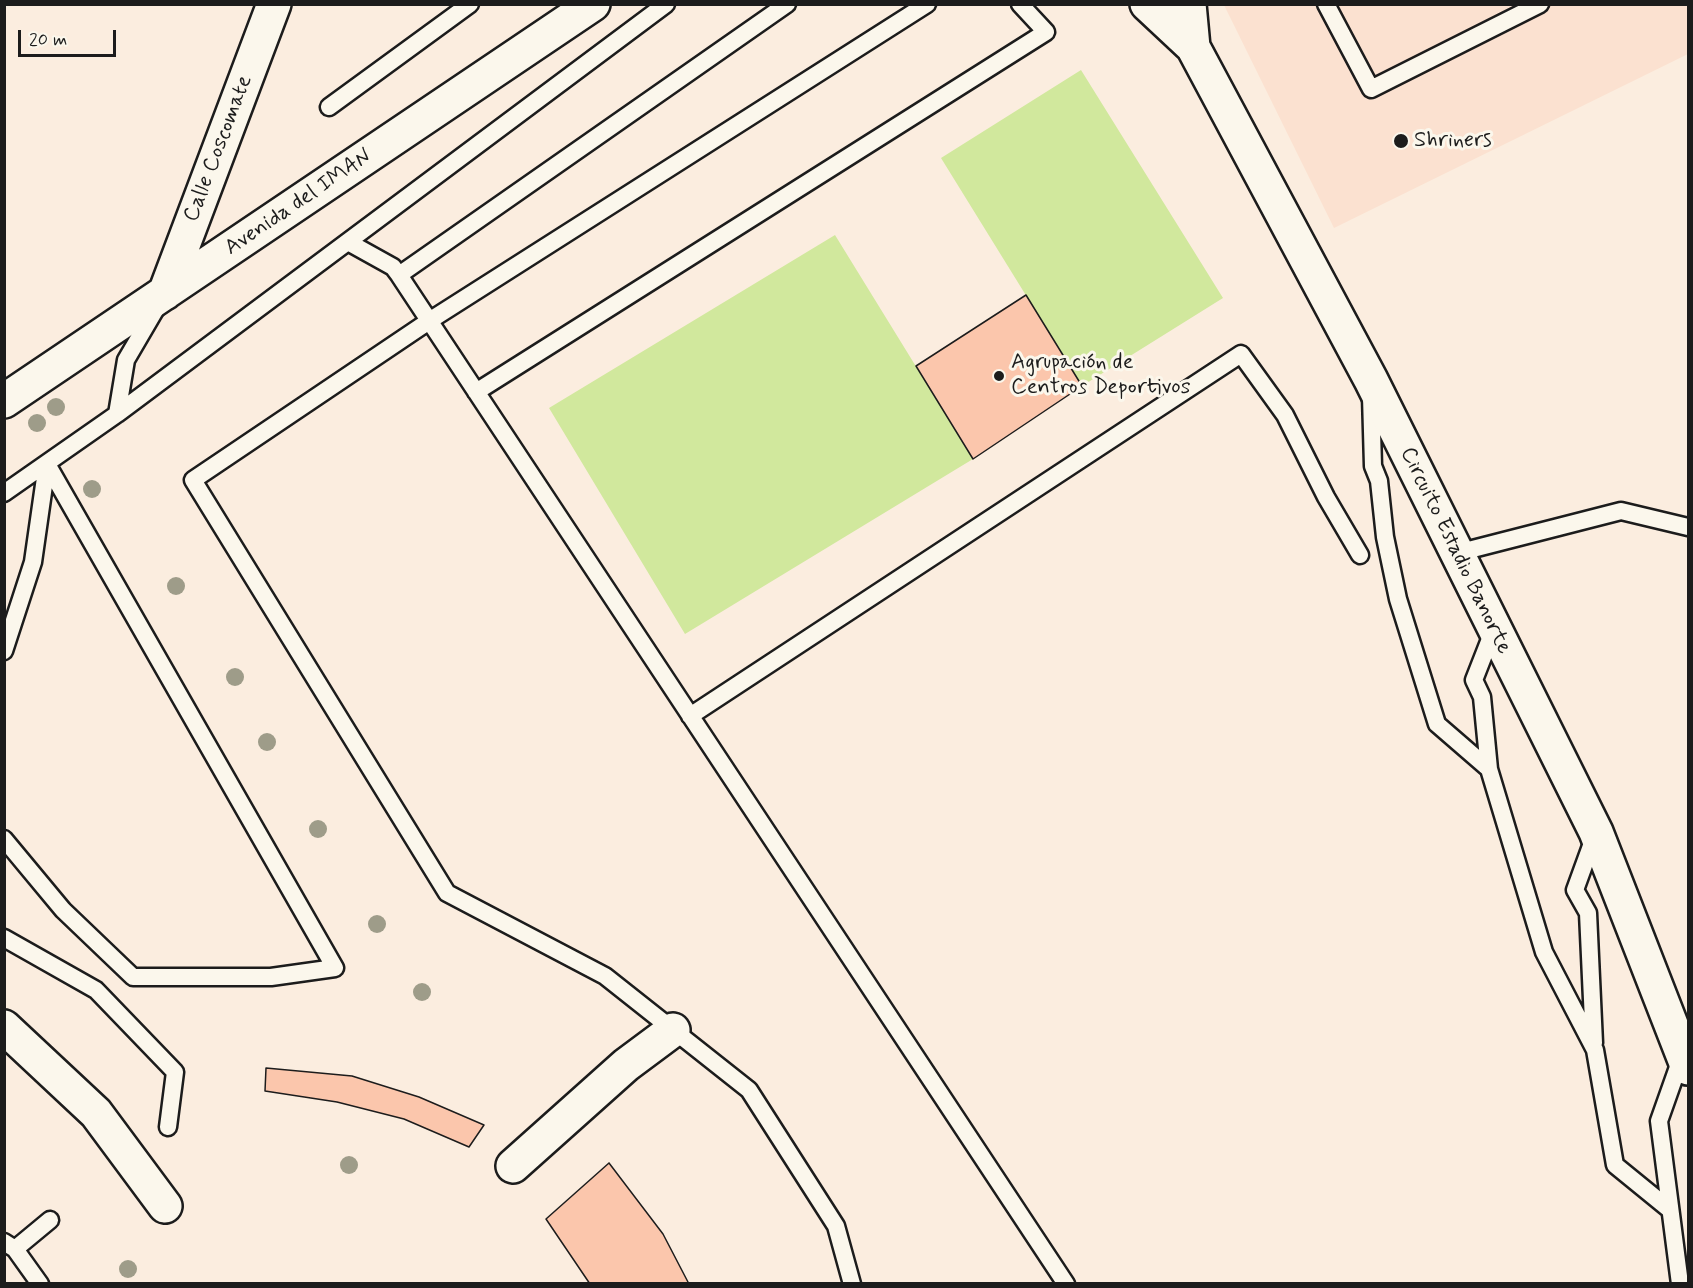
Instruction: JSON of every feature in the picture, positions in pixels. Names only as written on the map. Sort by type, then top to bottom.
[{"type":"street","name":"Calle Coscomate","points":[[165,293],[274,4]]},
{"type":"street","name":"Avenida del IMAN","points":[[4,402],[593,4]]},
{"type":"street","points":[[1147,4],[1193,47]]},
{"type":"street","points":[[1189,4],[1193,47]]},
{"type":"street","name":"Circuito Estadio Banorte","points":[[1193,47],[1371,380],[1596,832],[1686,1060]]},
{"type":"street","points":[[4,1027],[96,1113],[165,1206]]},
{"type":"street","points":[[513,1166],[626,1065],[673,1030]]},
{"type":"lane","points":[[328,107],[470,4]]},
{"type":"lane","points":[[4,493],[117,414],[666,4]]},
{"type":"lane","points":[[399,274],[787,4]]},
{"type":"lane","points":[[852,1284],[836,1226],[748,1089],[605,976],[447,893],[193,480],[429,321],[927,4]]},
{"type":"lane","points":[[476,392],[1046,32],[1020,4]]},
{"type":"lane","points":[[1326,4],[1371,89],[1540,4]]},
{"type":"lane","points":[[348,242],[378,257],[399,274],[1066,1284]]},
{"type":"lane","points":[[117,414],[126,360],[165,293]]},
{"type":"lane","points":[[690,716],[1241,354],[1285,415],[1326,497],[1360,555]]},
{"type":"lane","points":[[1371,380],[1373,465],[1379,481],[1385,537],[1404,621],[1437,723],[1489,770]]},
{"type":"lane","points":[[4,651],[33,562],[46,464]]},
{"type":"lane","points":[[4,839],[63,910],[133,977],[271,977],[335,968],[46,464]]},
{"type":"lane","points":[[1457,552],[1621,511],[1689,527]]},
{"type":"lane","points":[[1494,629],[1474,680],[1482,697],[1489,770],[1544,952],[1595,1050]]},
{"type":"lane","points":[[1596,832],[1575,890],[1588,913],[1595,1050],[1615,1165],[1669,1209]]},
{"type":"lane","points":[[4,938],[96,990],[175,1072],[168,1127]]},
{"type":"lane","points":[[1680,1284],[1659,1121],[1686,1060]]},
{"type":"lane","points":[[40,1284],[10,1245],[50,1220]]},
{"type":"shaded area","name":"Shriners","points":[[1224,5],[1688,5],[1688,54],[1334,228]]},
{"type":"green space","points":[[1081,70],[1223,298],[1082,386],[941,158]]},
{"type":"green space","points":[[835,235],[973,459],[685,634],[549,408]]},
{"type":"building","name":"Agrupación de Centros Deportivos","points":[[1026,295],[1082,386],[973,459],[916,366]]},
{"type":"building","points":[[266,1068],[352,1076],[419,1097],[484,1125],[469,1147],[404,1119],[337,1102],[265,1091]]},
{"type":"building","points":[[609,1163],[663,1234],[689,1284],[590,1284],[546,1219]]},
{"type":"place","name":"Shriners","points":[[1401,141]]},
{"type":"place","name":"Agrupación de Centros Deportivos","points":[[999,376]]}]
